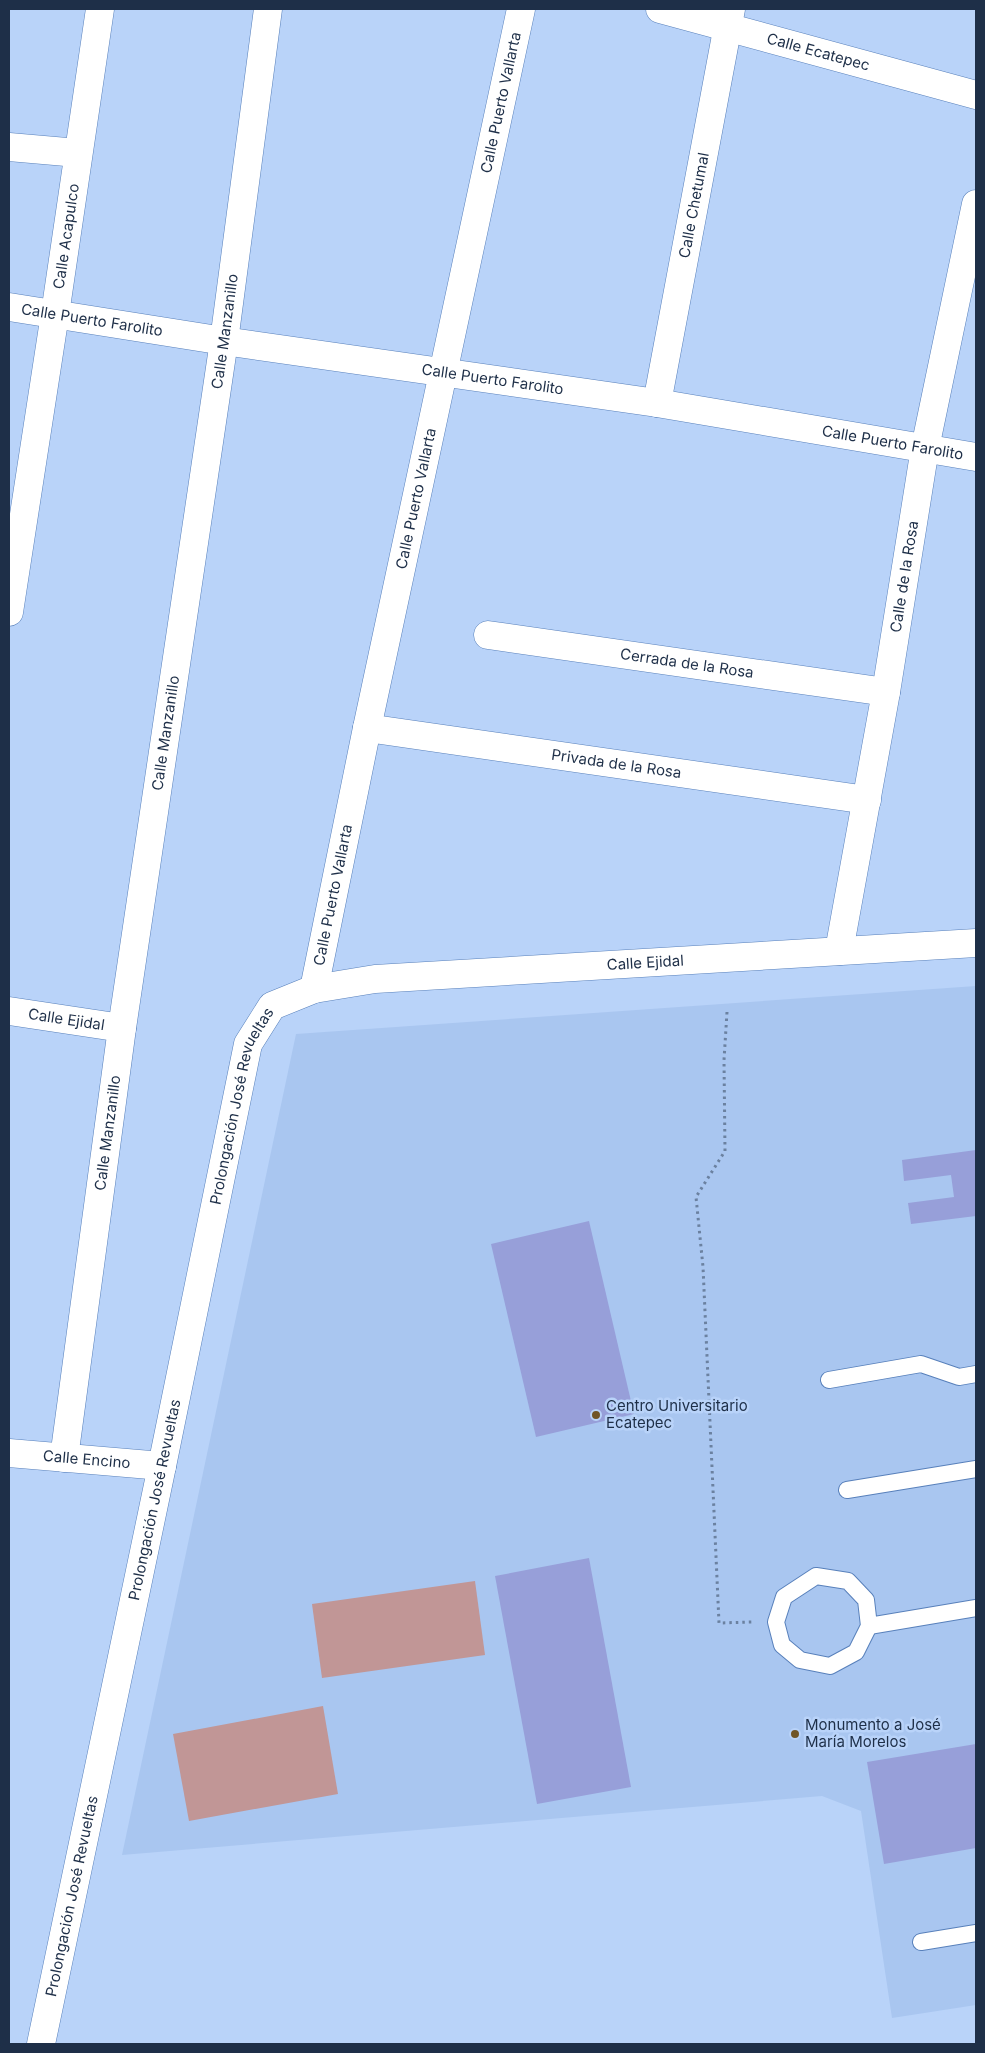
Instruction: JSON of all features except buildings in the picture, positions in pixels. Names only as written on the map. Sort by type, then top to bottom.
[{"type":"street","name":"Calle Acapulco","points":[[9,612],[56,314],[100,9]]},
{"type":"street","name":"Calle Manzanillo","points":[[64,1458],[122,1028],[224,341],[268,9]]},
{"type":"street","name":"Calle Puerto Vallarta","points":[[314,989],[367,728],[521,9]]},
{"type":"street","name":"Calle Ecatepec","points":[[660,9],[729,18],[976,95]]},
{"type":"street","name":"Calle Chetumal","points":[[657,403],[729,18]]},
{"type":"street","points":[[9,147],[78,153]]},
{"type":"street","name":"Calle de la Rosa","points":[[840,951],[886,692],[925,448],[976,204]]},
{"type":"street","name":"Calle Puerto Farolito","points":[[9,308],[657,403],[976,457]]},
{"type":"street","name":"Cerrada de la Rosa","points":[[488,635],[886,692]]},
{"type":"street","name":"Privada de la Rosa","points":[[367,728],[867,800]]},
{"type":"street","name":"Calle Ejidal","points":[[314,989],[375,979],[976,943]]},
{"type":"street","name":"Prolongación José Revueltas","points":[[41,2044],[248,1044],[272,1006],[314,989]]},
{"type":"street","name":"Calle Ejidal","points":[[9,1011],[122,1028]]},
{"type":"street","name":"Calle Encino","points":[[9,1453],[162,1466]]},
{"type":"lane","points":[[829,1380],[921,1364],[959,1377],[976,1374]]},
{"type":"lane","points":[[846,1490],[976,1470]]},
{"type":"lane","points":[[816,1576],[848,1581],[866,1600],[869,1626],[856,1652],[830,1666],[800,1660],[782,1646],[776,1622],[784,1597],[816,1576]]},
{"type":"lane","points":[[869,1626],[976,1608]]},
{"type":"lane","points":[[921,1942],[976,1933]]},
{"type":"path","points":[[728,1012],[724,1060],[726,1151],[696,1197],[703,1267],[719,1623],[776,1622]]},
{"type":"shaded area","name":"Centro Universitario Ecatepec","points":[[976,986],[976,2005],[892,2018],[861,1811],[822,1796],[122,1855],[296,1034]]},
{"type":"shaded area","points":[[475,1581],[485,1655],[322,1678],[312,1604]]},
{"type":"shaded area","points":[[323,1706],[338,1794],[189,1821],[173,1734]]},
{"type":"place","name":"Centro Universitario Ecatepec","points":[[596,1415]]},
{"type":"place","name":"Monumento a José María Morelos","points":[[795,1734]]}]
